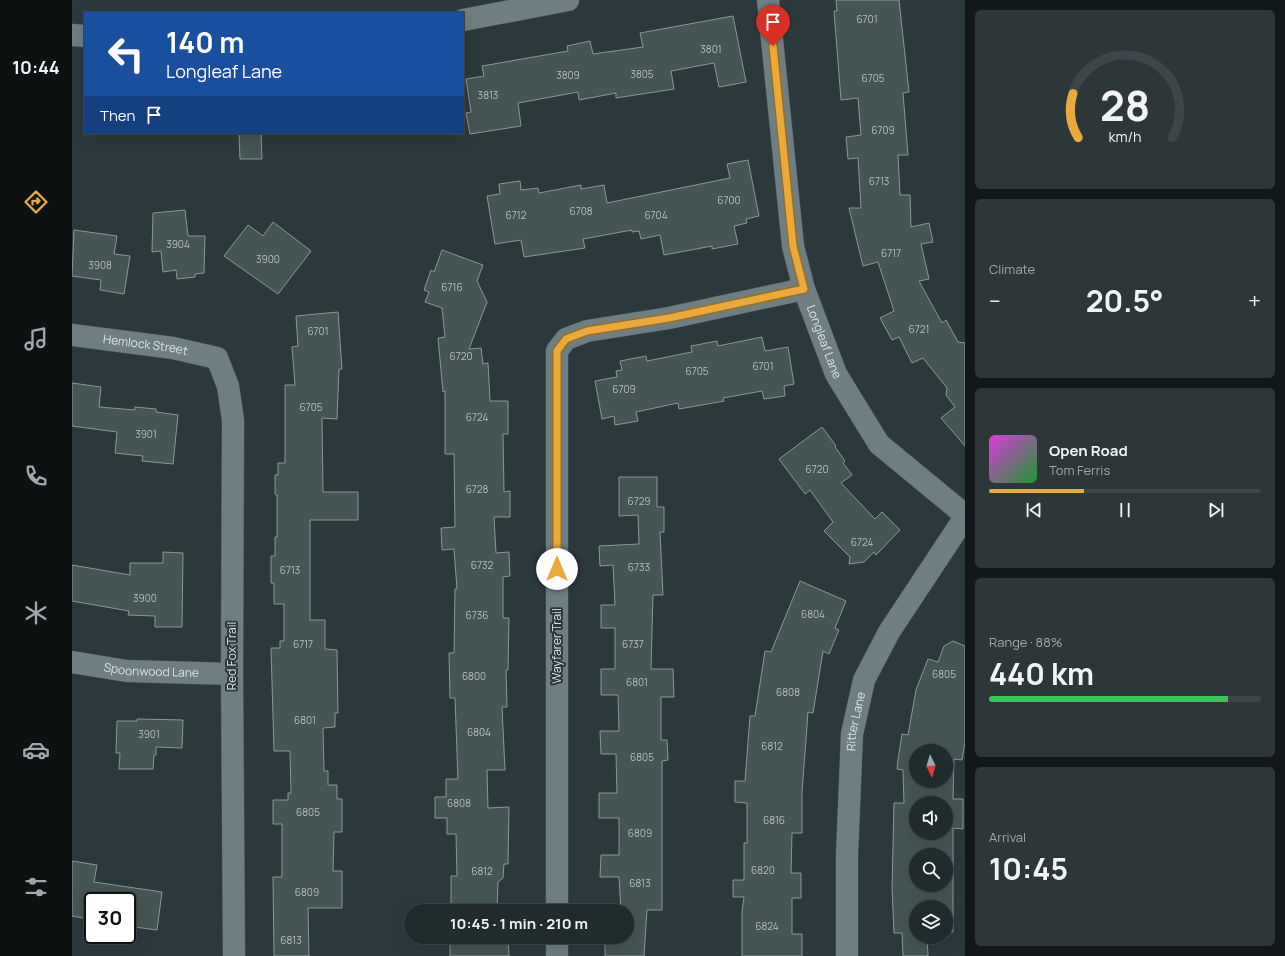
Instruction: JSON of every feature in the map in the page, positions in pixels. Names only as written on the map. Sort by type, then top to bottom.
[{"type":"street","points":[[464,20],[568,0]]},
{"type":"street","name":"Longleaf Lane","points":[[768,0],[793,246],[804,289],[836,374],[879,444],[965,516]]},
{"type":"street","points":[[72,34],[84,36]]},
{"type":"street","name":"Wayfarer Trail","points":[[557,904],[557,351],[566,339],[587,331],[669,318],[804,289]]},
{"type":"street","name":"Hemlock Street","points":[[72,335],[173,348],[218,358]]},
{"type":"street","name":"Red Fox Trail","points":[[218,358],[228,386],[233,420],[232,674],[234,956]]},
{"type":"street","name":"Ritter Lane","points":[[847,956],[847,855],[852,734],[864,680],[888,632],[965,516]]},
{"type":"street","name":"Spoonwood Lane","points":[[72,662],[127,671],[232,674]]},
{"type":"street","points":[[557,944],[557,956]]},
{"type":"building","points":[[836,0],[899,0],[909,92],[903,93],[908,155],[898,155],[900,195],[910,195],[911,227],[929,223],[933,242],[921,244],[929,279],[919,281],[942,323],[946,320],[958,342],[965,343],[965,446],[941,418],[955,407],[946,395],[947,388],[923,358],[912,363],[899,337],[892,340],[880,318],[894,311],[878,262],[863,266],[849,208],[861,208],[858,158],[848,159],[846,137],[861,135],[858,98],[841,100],[834,11],[837,11]]},
{"type":"building","points":[[733,16],[746,82],[719,87],[714,63],[671,71],[674,89],[616,98],[616,93],[579,100],[578,92],[518,103],[521,126],[470,134],[466,113],[471,112],[466,79],[484,76],[482,66],[568,51],[567,46],[590,41],[593,54],[643,47],[640,33]]},
{"type":"building","points":[[239,134],[261,134],[262,159],[240,159]]},
{"type":"building","points":[[748,160],[759,216],[746,219],[747,223],[734,226],[738,244],[712,249],[712,246],[664,255],[660,235],[641,239],[639,231],[632,232],[632,230],[583,239],[585,248],[524,257],[521,240],[495,244],[487,196],[500,194],[499,184],[520,181],[521,190],[538,188],[539,193],[581,185],[581,189],[604,185],[607,203],[730,178],[727,164]]},
{"type":"building","points":[[185,210],[188,236],[205,236],[204,273],[195,274],[195,277],[177,279],[176,270],[163,272],[161,251],[152,252],[153,213]]},
{"type":"building","points":[[273,222],[311,251],[278,294],[224,256],[248,225],[263,236]]},
{"type":"building","points":[[74,230],[117,236],[114,254],[130,256],[124,294],[100,290],[101,280],[72,276]]},
{"type":"building","points":[[442,250],[483,265],[477,281],[487,302],[469,349],[481,348],[483,364],[488,363],[490,401],[508,401],[508,434],[503,434],[504,492],[510,491],[510,517],[494,517],[496,553],[509,552],[510,576],[503,577],[503,618],[509,618],[508,670],[506,670],[507,707],[502,707],[505,770],[487,770],[488,808],[509,807],[508,864],[504,864],[503,878],[498,882],[497,904],[451,904],[451,876],[457,876],[456,834],[447,834],[447,818],[435,818],[435,797],[446,797],[446,779],[458,779],[455,698],[450,698],[449,653],[454,653],[455,589],[457,589],[454,549],[442,550],[441,528],[455,527],[454,454],[445,454],[445,391],[443,392],[438,338],[445,337],[442,308],[425,302],[429,292],[424,290],[431,270],[434,272]]},
{"type":"building","points":[[338,312],[342,369],[339,369],[337,419],[322,418],[323,492],[358,492],[358,520],[310,520],[310,620],[325,620],[325,649],[337,650],[338,713],[335,713],[335,727],[323,728],[324,771],[328,771],[328,785],[337,785],[337,799],[342,799],[342,832],[334,832],[333,871],[342,871],[342,908],[308,908],[309,956],[274,956],[273,877],[282,877],[282,824],[273,824],[273,800],[288,800],[288,793],[291,793],[290,751],[274,751],[271,648],[280,648],[280,641],[284,641],[284,604],[274,604],[274,583],[271,583],[271,556],[275,556],[275,537],[277,537],[277,495],[275,494],[275,475],[278,475],[278,463],[285,463],[285,385],[295,385],[292,347],[298,346],[296,316]]},
{"type":"building","points":[[762,337],[765,351],[788,347],[794,384],[784,386],[785,396],[764,399],[762,391],[723,398],[724,401],[679,409],[678,403],[636,412],[638,421],[615,425],[614,416],[602,419],[595,381],[617,377],[616,371],[622,370],[620,361],[646,356],[647,361],[692,352],[691,346],[717,341],[718,346]]},
{"type":"building","points":[[72,383],[101,387],[99,407],[135,410],[135,407],[156,409],[156,412],[178,415],[173,464],[142,461],[143,456],[115,453],[117,432],[72,426]]},
{"type":"building","points":[[822,427],[836,446],[835,447],[845,461],[843,463],[852,475],[841,483],[875,519],[882,512],[900,530],[876,555],[874,552],[864,562],[849,564],[850,557],[824,531],[833,522],[810,490],[805,494],[779,459]]},
{"type":"building","points":[[619,477],[657,477],[657,507],[664,507],[664,532],[660,532],[663,595],[653,595],[651,669],[673,669],[674,697],[661,697],[661,740],[667,740],[668,760],[662,761],[662,910],[647,910],[644,956],[605,956],[605,944],[634,944],[634,904],[621,904],[619,877],[600,877],[601,855],[619,855],[619,818],[599,818],[599,793],[617,793],[616,754],[601,754],[600,731],[619,731],[618,695],[601,695],[601,669],[615,669],[615,628],[601,628],[601,605],[615,605],[613,565],[600,566],[599,546],[639,544],[638,515],[619,516]]},
{"type":"building","points":[[163,552],[183,553],[182,627],[155,627],[155,616],[128,615],[129,611],[72,601],[72,565],[130,575],[130,563],[163,563]]},
{"type":"building","points":[[800,581],[846,601],[835,628],[839,630],[829,654],[823,651],[813,713],[808,712],[802,793],[802,833],[792,833],[791,873],[801,873],[801,898],[792,898],[792,934],[802,934],[802,956],[742,956],[742,912],[744,897],[733,897],[733,880],[744,880],[744,843],[747,843],[747,803],[735,802],[735,781],[745,781],[750,716],[755,716],[765,651],[771,652]]},
{"type":"building","points":[[953,641],[965,646],[965,742],[962,760],[954,759],[953,799],[953,796],[909,796],[909,840],[953,840],[953,848],[909,848],[909,892],[953,892],[953,900],[909,900],[909,944],[927,944],[928,956],[903,956],[902,933],[894,933],[892,888],[894,803],[904,803],[903,770],[897,769],[898,760],[902,734],[908,735],[916,690],[928,659],[938,662],[944,646]]},
{"type":"building","points":[[137,719],[183,720],[182,748],[156,747],[153,769],[119,769],[120,753],[116,753],[117,721],[137,721]]},
{"type":"building","points":[[953,799],[963,799],[963,829],[953,828]]},
{"type":"building","points":[[72,861],[97,865],[94,882],[162,892],[157,930],[136,927],[136,892],[84,892],[84,918],[72,916]]},
{"type":"building","points":[[450,944],[508,944],[509,956],[450,956]]},
{"type":"route","points":[[557,569],[557,351],[566,339],[587,331],[669,318],[804,289],[793,246],[773,46]]}]
